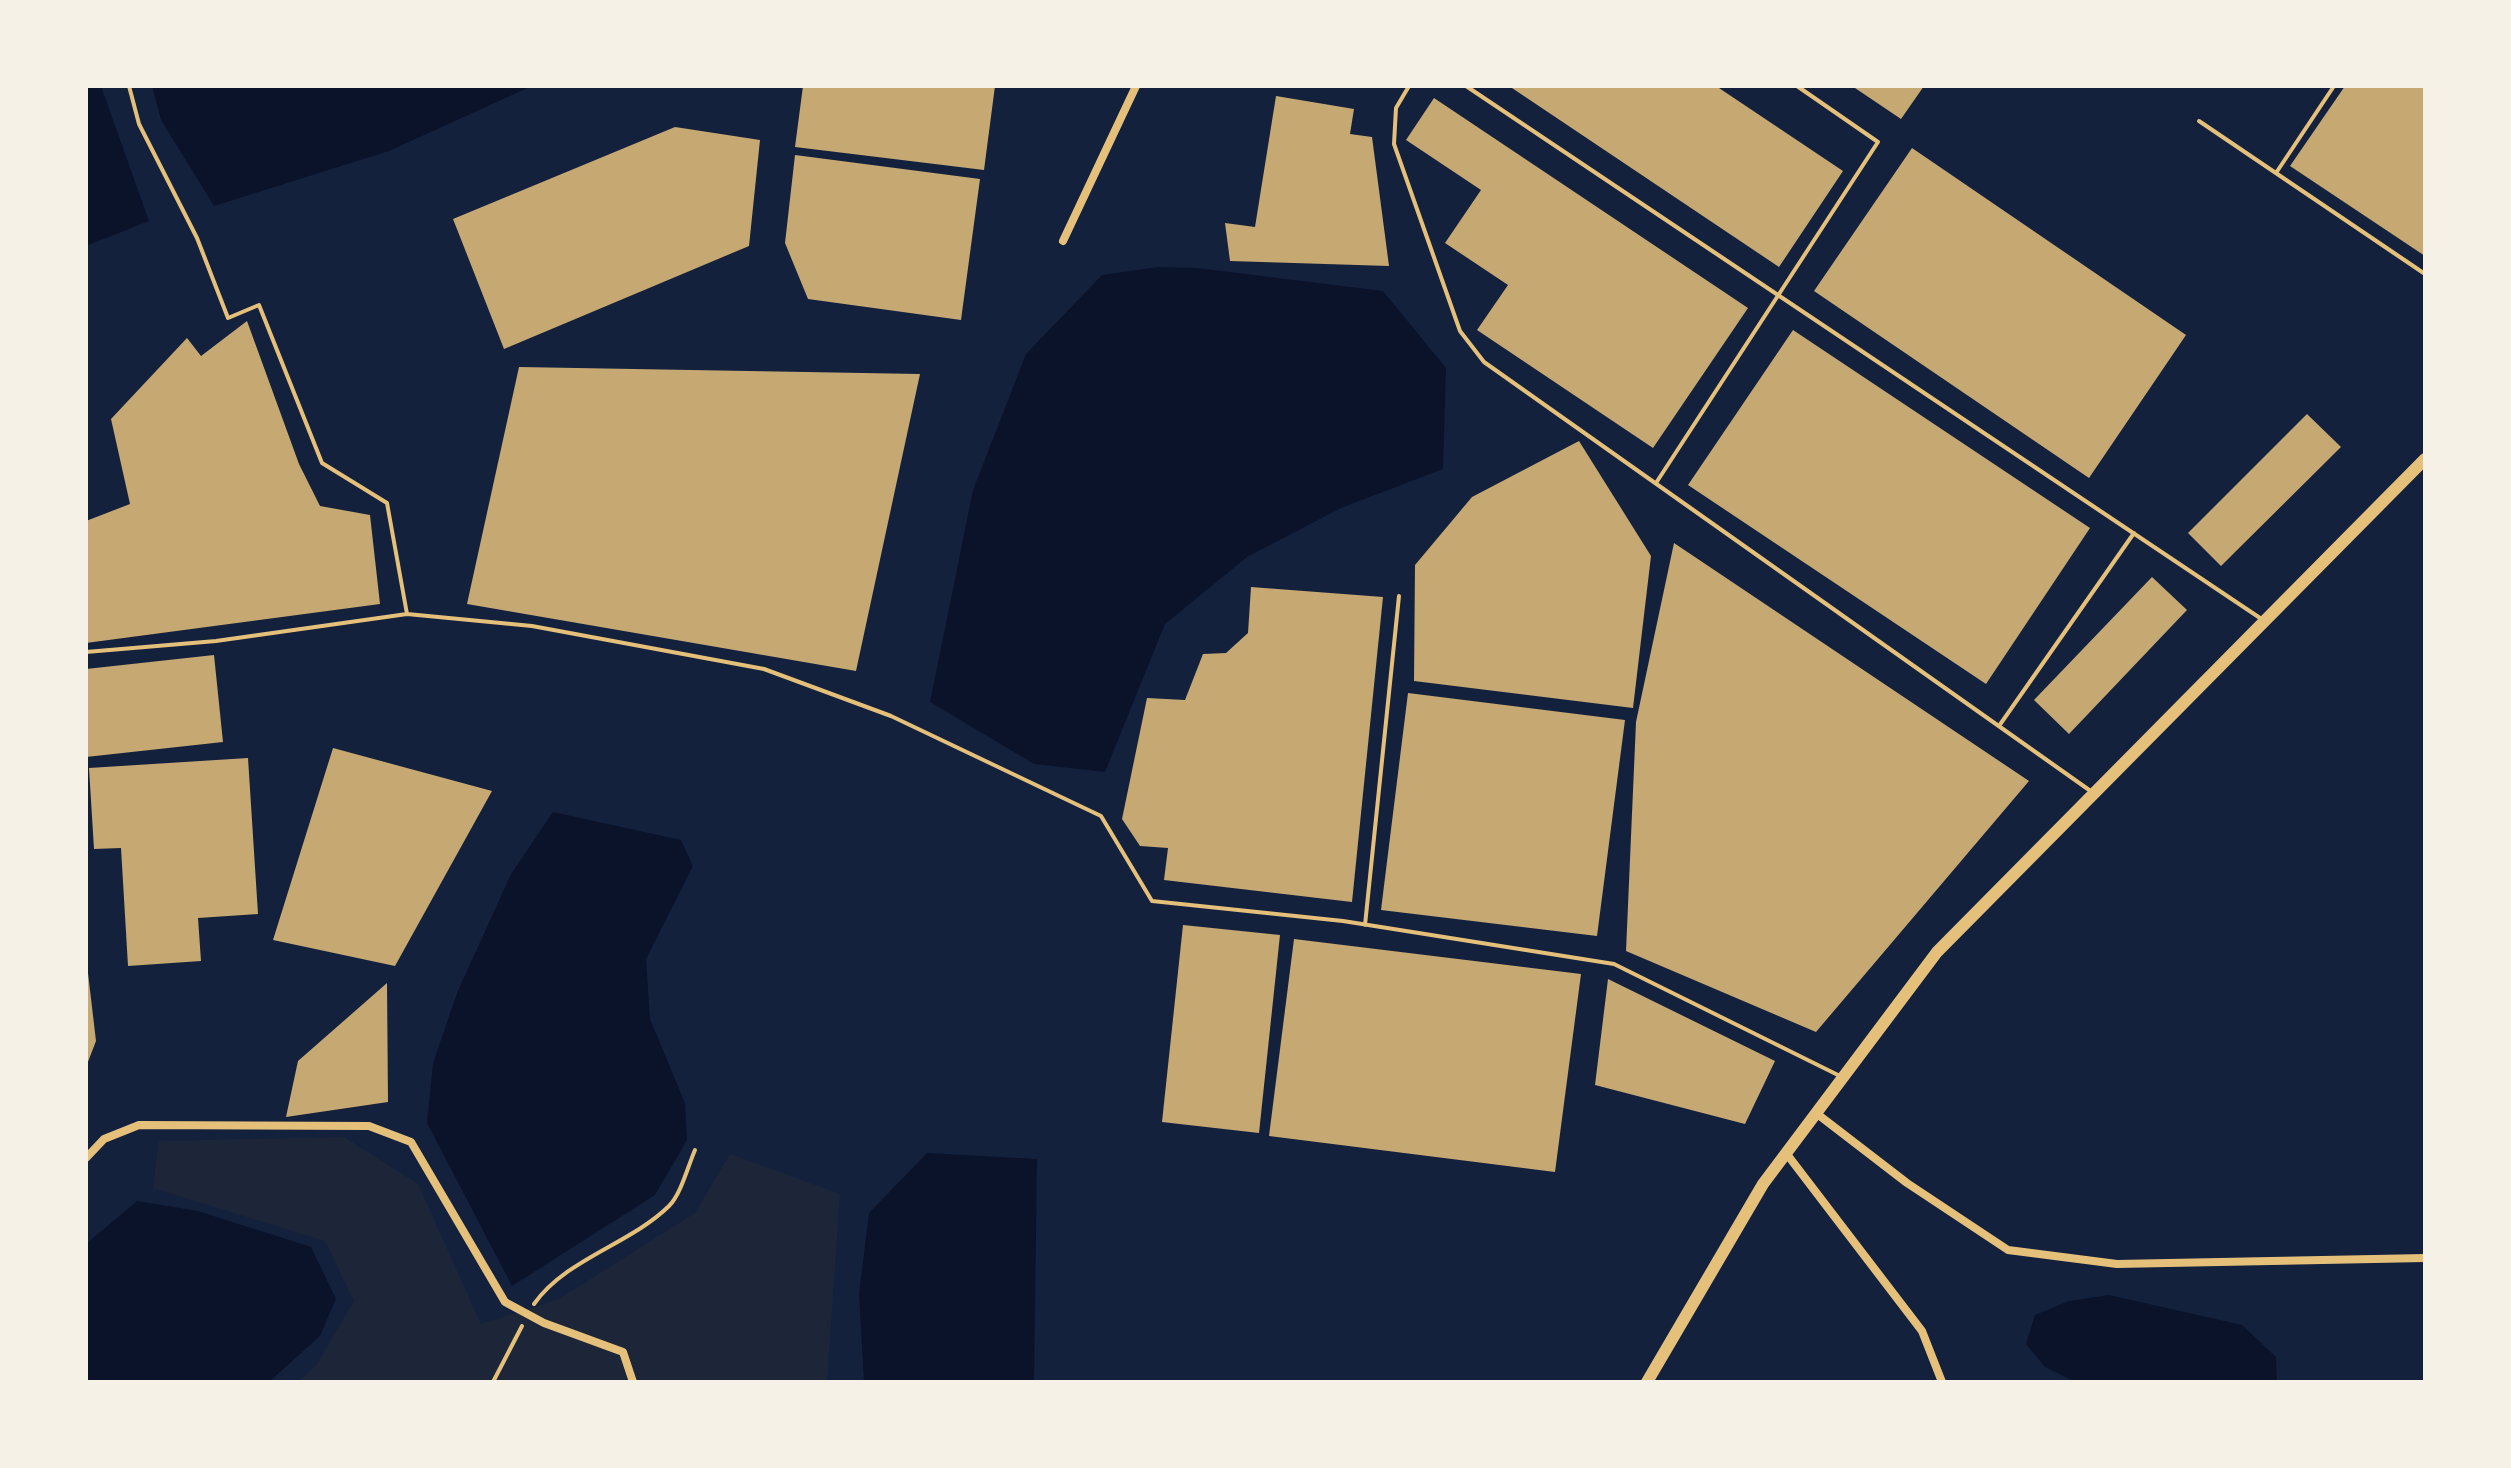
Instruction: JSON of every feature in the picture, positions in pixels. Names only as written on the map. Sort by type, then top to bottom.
[{"type":"main road","points":[[1647,1382],[1763,1184],[1937,952],[2425,459]]},
{"type":"street","points":[[1063,241],[1136,86]]},
{"type":"street","points":[[1816,1113],[1907,1183],[2008,1250],[2117,1264],[2425,1258]]},
{"type":"street","points":[[86,1158],[104,1139],[139,1125],[369,1126],[411,1142],[505,1302],[527,1314],[623,1352],[633,1382]]},
{"type":"street","points":[[1786,1153],[1922,1331],[1942,1382]]},
{"type":"lane","points":[[129,86],[139,124],[197,238],[228,318],[259,305],[322,463],[387,503],[407,614]]},
{"type":"lane","points":[[1409,86],[1396,108],[1394,144],[1460,331],[1484,362],[2094,794]]},
{"type":"lane","points":[[1466,86],[2265,621]]},
{"type":"lane","points":[[1656,483],[1878,142],[1797,86]]},
{"type":"lane","points":[[2276,173],[2334,86]]},
{"type":"lane","points":[[2199,121],[2425,274]]},
{"type":"lane","points":[[1999,726],[2134,533]]},
{"type":"lane","points":[[1365,925],[1399,596]]},
{"type":"lane","points":[[86,652],[216,641],[407,614],[532,626],[764,669],[891,716],[1101,816],[1152,901],[1365,925],[1614,964],[1843,1078]]},
{"type":"path","points":[[493,1382],[527,1314],[542,1293],[578,1265],[671,1205],[695,1150]]},
{"type":"shaded area","points":[[86,86],[101,86],[149,221],[86,246]]},
{"type":"shaded area","points":[[152,86],[532,86],[389,151],[214,206],[161,120]]},
{"type":"shaded area","points":[[1158,267],[1197,268],[1383,291],[1446,368],[1443,469],[1341,508],[1247,557],[1165,624],[1105,772],[1034,764],[930,702],[973,490],[1026,354],[1102,275]]},
{"type":"shaded area","points":[[553,812],[681,840],[693,866],[646,959],[650,1019],[685,1103],[687,1140],[655,1195],[512,1286],[427,1123],[433,1063],[457,993],[511,874]]},
{"type":"shaded area","points":[[344,1137],[418,1184],[481,1324],[559,1299],[695,1213],[730,1154],[840,1194],[827,1382],[298,1382],[317,1364],[354,1301],[325,1241],[153,1188],[159,1141]]},
{"type":"shaded area","points":[[927,1153],[1037,1159],[1034,1382],[864,1382],[859,1294],[869,1213]]},
{"type":"shaded area","points":[[137,1201],[198,1211],[311,1247],[336,1299],[320,1336],[269,1382],[86,1382],[86,1244]]},
{"type":"shaded area","points":[[2109,1295],[2242,1325],[2276,1357],[2277,1382],[2075,1382],[2045,1367],[2026,1344],[2035,1315],[2069,1301]]},
{"type":"building","points":[[803,86],[995,86],[984,170],[795,147]]},
{"type":"building","points":[[1509,86],[1716,86],[1843,171],[1779,267]]},
{"type":"building","points":[[1852,86],[1924,86],[1901,119]]},
{"type":"building","points":[[2345,86],[2425,87],[2425,256],[2290,166]]},
{"type":"building","points":[[1276,96],[1354,109],[1350,134],[1372,137],[1389,266],[1230,261],[1225,223],[1255,227]]},
{"type":"building","points":[[1434,98],[1748,308],[1653,448],[1477,330],[1508,285],[1445,243],[1481,190],[1406,140]]},
{"type":"building","points":[[675,127],[760,140],[749,246],[504,349],[453,219]]},
{"type":"building","points":[[1912,148],[2186,335],[2089,478],[1814,291]]},
{"type":"building","points":[[795,155],[980,179],[961,320],[808,299],[785,243]]},
{"type":"building","points":[[247,321],[299,464],[320,506],[370,515],[380,604],[86,643],[86,521],[130,504],[111,419],[187,338],[201,356]]},
{"type":"building","points":[[1793,330],[2090,528],[1986,684],[1688,485]]},
{"type":"building","points":[[519,367],[920,374],[856,671],[467,604]]},
{"type":"building","points":[[2307,414],[2341,447],[2221,566],[2188,533]]},
{"type":"building","points":[[1579,441],[1651,556],[1633,708],[1414,681],[1415,565],[1472,497]]},
{"type":"building","points":[[1674,543],[2029,781],[1816,1032],[1626,951],[1636,722]]},
{"type":"building","points":[[2152,577],[2187,610],[2069,734],[2034,700]]},
{"type":"building","points":[[1251,587],[1383,597],[1352,902],[1164,880],[1168,848],[1140,846],[1122,819],[1147,698],[1185,700],[1203,654],[1226,653],[1248,633]]},
{"type":"building","points":[[214,655],[223,742],[86,757],[86,669]]},
{"type":"building","points":[[1408,693],[1625,720],[1597,936],[1381,910]]},
{"type":"building","points":[[333,748],[492,791],[395,966],[273,940]]},
{"type":"building","points":[[248,758],[258,914],[198,918],[201,961],[128,966],[121,848],[94,849],[89,768]]},
{"type":"building","points":[[1183,925],[1280,935],[1259,1133],[1162,1122]]},
{"type":"building","points":[[1294,939],[1581,974],[1555,1172],[1269,1136]]},
{"type":"building","points":[[86,956],[96,1041],[86,1067]]},
{"type":"building","points":[[1608,979],[1775,1061],[1745,1124],[1595,1085]]},
{"type":"building","points":[[387,983],[388,1102],[286,1117],[298,1061]]}]
